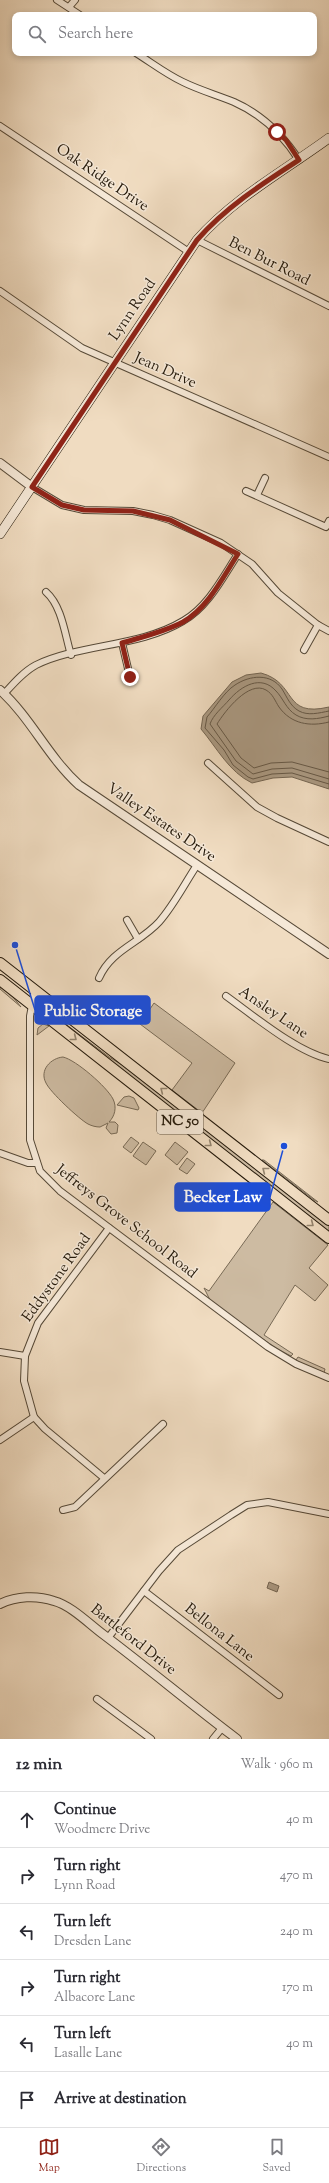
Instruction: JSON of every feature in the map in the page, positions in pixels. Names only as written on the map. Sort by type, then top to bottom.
[{"type":"main road","name":"Lynn Road","points":[[0,534],[197,240],[217,218],[234,204],[329,138]]},
{"type":"main road","name":"NC 50","points":[[0,963],[329,1220]]},
{"type":"main road","name":"NC 50","points":[[0,980],[329,1238]]},
{"type":"street","points":[[57,0],[76,12]]},
{"type":"street","points":[[69,7],[75,0]]},
{"type":"street","points":[[140,56],[167,74],[197,88],[234,102],[250,112],[286,140],[299,160]]},
{"type":"street","name":"Oak Ridge Drive","points":[[0,126],[189,252]]},
{"type":"street","name":"Ben Bur Road","points":[[197,240],[329,306]]},
{"type":"street","name":"Jean Drive","points":[[0,291],[82,348],[329,457]]},
{"type":"street","points":[[0,463],[32,487],[62,505],[84,510],[133,511],[170,520],[238,554],[252,564],[278,592],[318,625],[329,631]]},
{"type":"street","points":[[257,495],[265,478]]},
{"type":"street","points":[[246,491],[326,527],[329,522]]},
{"type":"street","points":[[2,692],[35,666],[70,655],[122,643],[162,631],[192,615],[209,598],[238,554]]},
{"type":"street","points":[[46,592],[57,606],[70,655]]},
{"type":"street","points":[[304,650],[318,625]]},
{"type":"street","points":[[122,643],[130,677]]},
{"type":"street","name":"Valley Estates Drive","points":[[2,692],[52,756],[79,785],[329,954]]},
{"type":"street","points":[[208,764],[257,806],[277,818],[329,842]]},
{"type":"street","points":[[98,978],[104,965],[116,953],[148,934],[160,921],[197,865]]},
{"type":"street","points":[[127,920],[138,939]]},
{"type":"street","name":"Jeffreys Grove School Road","points":[[35,990],[30,1016],[29,1126],[30,1140],[40,1171],[60,1191],[268,1347],[296,1364],[329,1378]]},
{"type":"street","name":"Ansley Lane","points":[[226,996],[302,1049],[312,1055],[329,1059]]},
{"type":"street","points":[[0,1153],[28,1163],[37,1162]]},
{"type":"street","name":"Eddystone Road","points":[[104,1478],[45,1429],[34,1417],[24,1381],[25,1356],[38,1323],[109,1228]]},
{"type":"street","points":[[0,1352],[25,1356]]},
{"type":"street","points":[[0,1440],[34,1417]]},
{"type":"street","points":[[63,1510],[74,1507],[163,1424]]},
{"type":"street","points":[[108,1638],[178,1550],[247,1505],[268,1502],[329,1514]]},
{"type":"street","name":"Bellona Lane","points":[[144,1591],[279,1695]]},
{"type":"street","name":"Battleford Drive","points":[[0,1604],[15,1599],[35,1597],[55,1601],[108,1638],[237,1739]]},
{"type":"street","points":[[97,1700],[151,1739]]},
{"type":"street","points":[[213,1739],[222,1728]]},
{"type":"shaded area","points":[[0,986],[13,997],[21,1007],[0,989]]},
{"type":"shaded area","points":[[154,1003],[235,1063],[202,1113],[172,1090],[192,1063],[140,1024]]},
{"type":"shaded area","points":[[63,1022],[109,1057],[134,1072],[329,1225],[329,1233],[62,1023]]},
{"type":"shaded area","points":[[43,1024],[49,1026],[37,1035],[38,1028]]},
{"type":"shaded area","points":[[63,1057],[83,1068],[110,1094],[115,1108],[114,1114],[109,1122],[115,1122],[118,1125],[117,1133],[111,1134],[106,1128],[108,1123],[98,1127],[88,1124],[78,1117],[65,1105],[46,1083],[44,1078],[45,1069],[54,1060]]},
{"type":"shaded area","points":[[129,1096],[134,1098],[139,1108],[138,1110],[117,1105],[124,1097]]},
{"type":"shaded area","points":[[131,1137],[139,1143],[131,1153],[123,1147]]},
{"type":"shaded area","points":[[143,1142],[156,1151],[146,1165],[133,1156]]},
{"type":"shaded area","points":[[175,1142],[188,1152],[177,1165],[165,1155]]},
{"type":"shaded area","points":[[187,1158],[195,1164],[187,1174],[179,1169]]},
{"type":"shaded area","points":[[262,1160],[264,1160],[318,1202],[314,1200]]},
{"type":"shaded area","points":[[273,1202],[328,1245],[309,1268],[328,1285],[315,1301],[295,1285],[264,1335],[293,1354],[291,1356],[277,1349],[211,1302],[204,1288],[209,1291]]},
{"type":"shaded area","points":[[298,1357],[325,1369],[324,1373],[298,1362],[296,1360]]},
{"type":"water","points":[[261,673],[273,678],[281,684],[291,698],[304,708],[314,709],[329,707],[329,789],[292,777],[273,778],[252,783],[237,773],[230,766],[201,729],[203,716],[232,682],[246,675]]},
{"type":"water","points":[[269,1582],[279,1586],[277,1592],[267,1588]]},
{"type":"place","name":"Public Storage","points":[[15,945]]},
{"type":"place","name":"Becker Law","points":[[284,1146]]},
{"type":"route","points":[[130,677],[122,643],[162,631],[183,622],[199,609],[209,598],[238,554],[220,543],[170,520],[133,511],[84,510],[62,505],[51,500],[32,487],[197,240],[217,218],[234,204],[299,160],[286,140],[277,132]]}]
